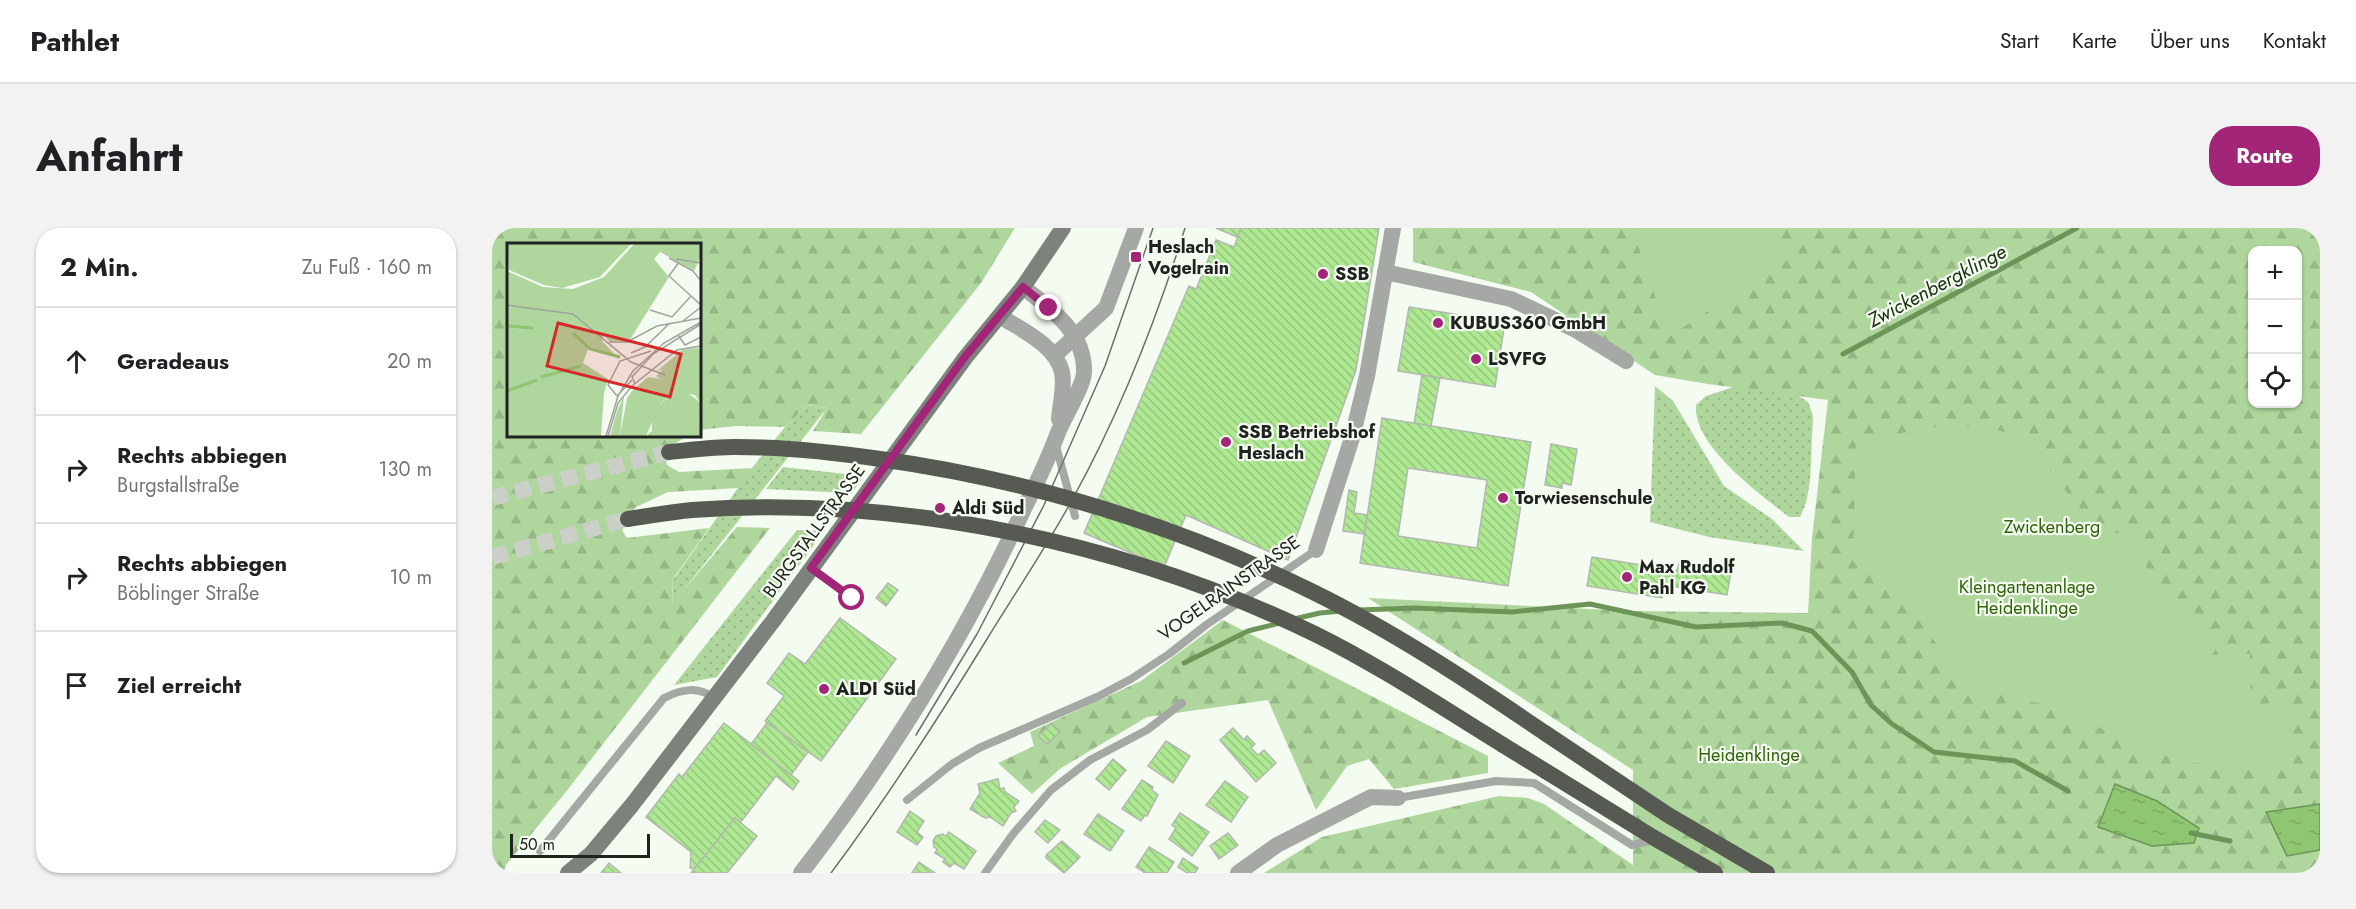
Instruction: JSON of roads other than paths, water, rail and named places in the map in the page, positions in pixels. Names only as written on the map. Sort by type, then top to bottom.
[{"type":"highway","points":[[669,452],[733,447],[831,452],[912,464],[994,479],[1090,504],[1174,532],[1246,561],[1313,592],[1392,635],[1668,815],[1767,873]]},
{"type":"highway","points":[[628,519],[690,510],[779,508],[837,510],[968,525],[1071,546],[1161,573],[1233,599],[1316,635],[1389,675],[1656,840],[1715,873]]},
{"type":"main road","name":"BURGSTALLSTRASSE","points":[[568,873],[591,854],[632,806],[811,568],[964,358],[1023,287],[1063,228]]},
{"type":"main road","name":"BURGSTALLSTRASSE","points":[[581,873],[591,854]]},
{"type":"street","points":[[1055,355],[1106,308],[1136,228]]},
{"type":"street","name":"VOGELRAINSTRASSE","points":[[1316,550],[1357,417],[1367,376],[1394,228]]},
{"type":"street","points":[[1385,272],[1511,299],[1574,329],[1626,361]]},
{"type":"street","points":[[801,873],[834,830],[942,665],[1003,554],[1084,374],[1076,337],[1067,323],[1023,287]]},
{"type":"street","points":[[1000,316],[1046,346],[1055,355],[1062,372],[1056,439]]},
{"type":"street","points":[[1238,873],[1277,845],[1371,797],[1398,798]]},
{"type":"lane","points":[[1056,439],[1075,516]]},
{"type":"lane","name":"VOGELRAINSTRASSE","points":[[907,800],[952,764],[979,747],[1097,697],[1131,679],[1254,591],[1316,550]]},
{"type":"lane","points":[[811,568],[852,598]]},
{"type":"lane","points":[[540,851],[664,698],[675,692],[692,689],[704,690],[714,698]]},
{"type":"lane","points":[[985,873],[1013,834],[1052,790],[1090,759],[1147,730],[1182,703]]},
{"type":"lane","points":[[1398,798],[1496,781],[1534,783],[1632,845],[1656,840]]},
{"type":"water","points":[[2115,784],[2157,801],[2199,828],[2194,843],[2152,846],[2098,827]]},
{"type":"water","points":[[2320,804],[2320,850],[2287,856],[2266,812]]},
{"type":"waterway","name":"Zwickenbergklinge","points":[[1843,354],[2077,228]]},
{"type":"waterway","name":"Heidenklinge","points":[[1359,610],[1415,608],[1512,612],[1590,604],[1696,627],[1782,623],[1812,631],[1852,672],[1871,705],[1892,724],[1934,752],[2015,761],[2068,791]]},
{"type":"waterway","name":"Heidenklinge","points":[[1294,619],[1341,611]]},
{"type":"waterway","name":"Heidenklinge","points":[[1184,663],[1248,631],[1280,623]]},
{"type":"waterway","name":"Heidenklinge","points":[[2191,833],[2230,841]]},
{"type":"tunnel","points":[[492,498],[669,452]]},
{"type":"tunnel","points":[[492,557],[628,519]]},
{"type":"tram line","points":[[916,735],[977,634],[1044,505],[1105,366],[1153,228]]},
{"type":"tram line","points":[[831,873],[931,728],[1072,500],[1121,401],[1162,298],[1185,228]]},
{"type":"place","name":"Heslach Vogelrain","points":[[1136,257]]},
{"type":"place","name":"SSB","points":[[1323,274]]},
{"type":"place","name":"KUBUS360 GmbH","points":[[1438,323]]},
{"type":"place","name":"LSVFG","points":[[1476,359]]},
{"type":"place","name":"SSB Betriebshof Heslach","points":[[1226,442]]},
{"type":"place","name":"Torwiesenschule","points":[[1503,498]]},
{"type":"place","name":"Aldi Süd","points":[[940,508]]},
{"type":"place","name":"Max Rudolf Pahl KG","points":[[1627,577]]},
{"type":"place","name":"ALDI Süd","points":[[824,689]]},
{"type":"park label","name":"Zwickenberg","points":[[2052,527]]},
{"type":"park label","name":"Kleingartenanlage Heidenklinge","points":[[2027,598]]}]
